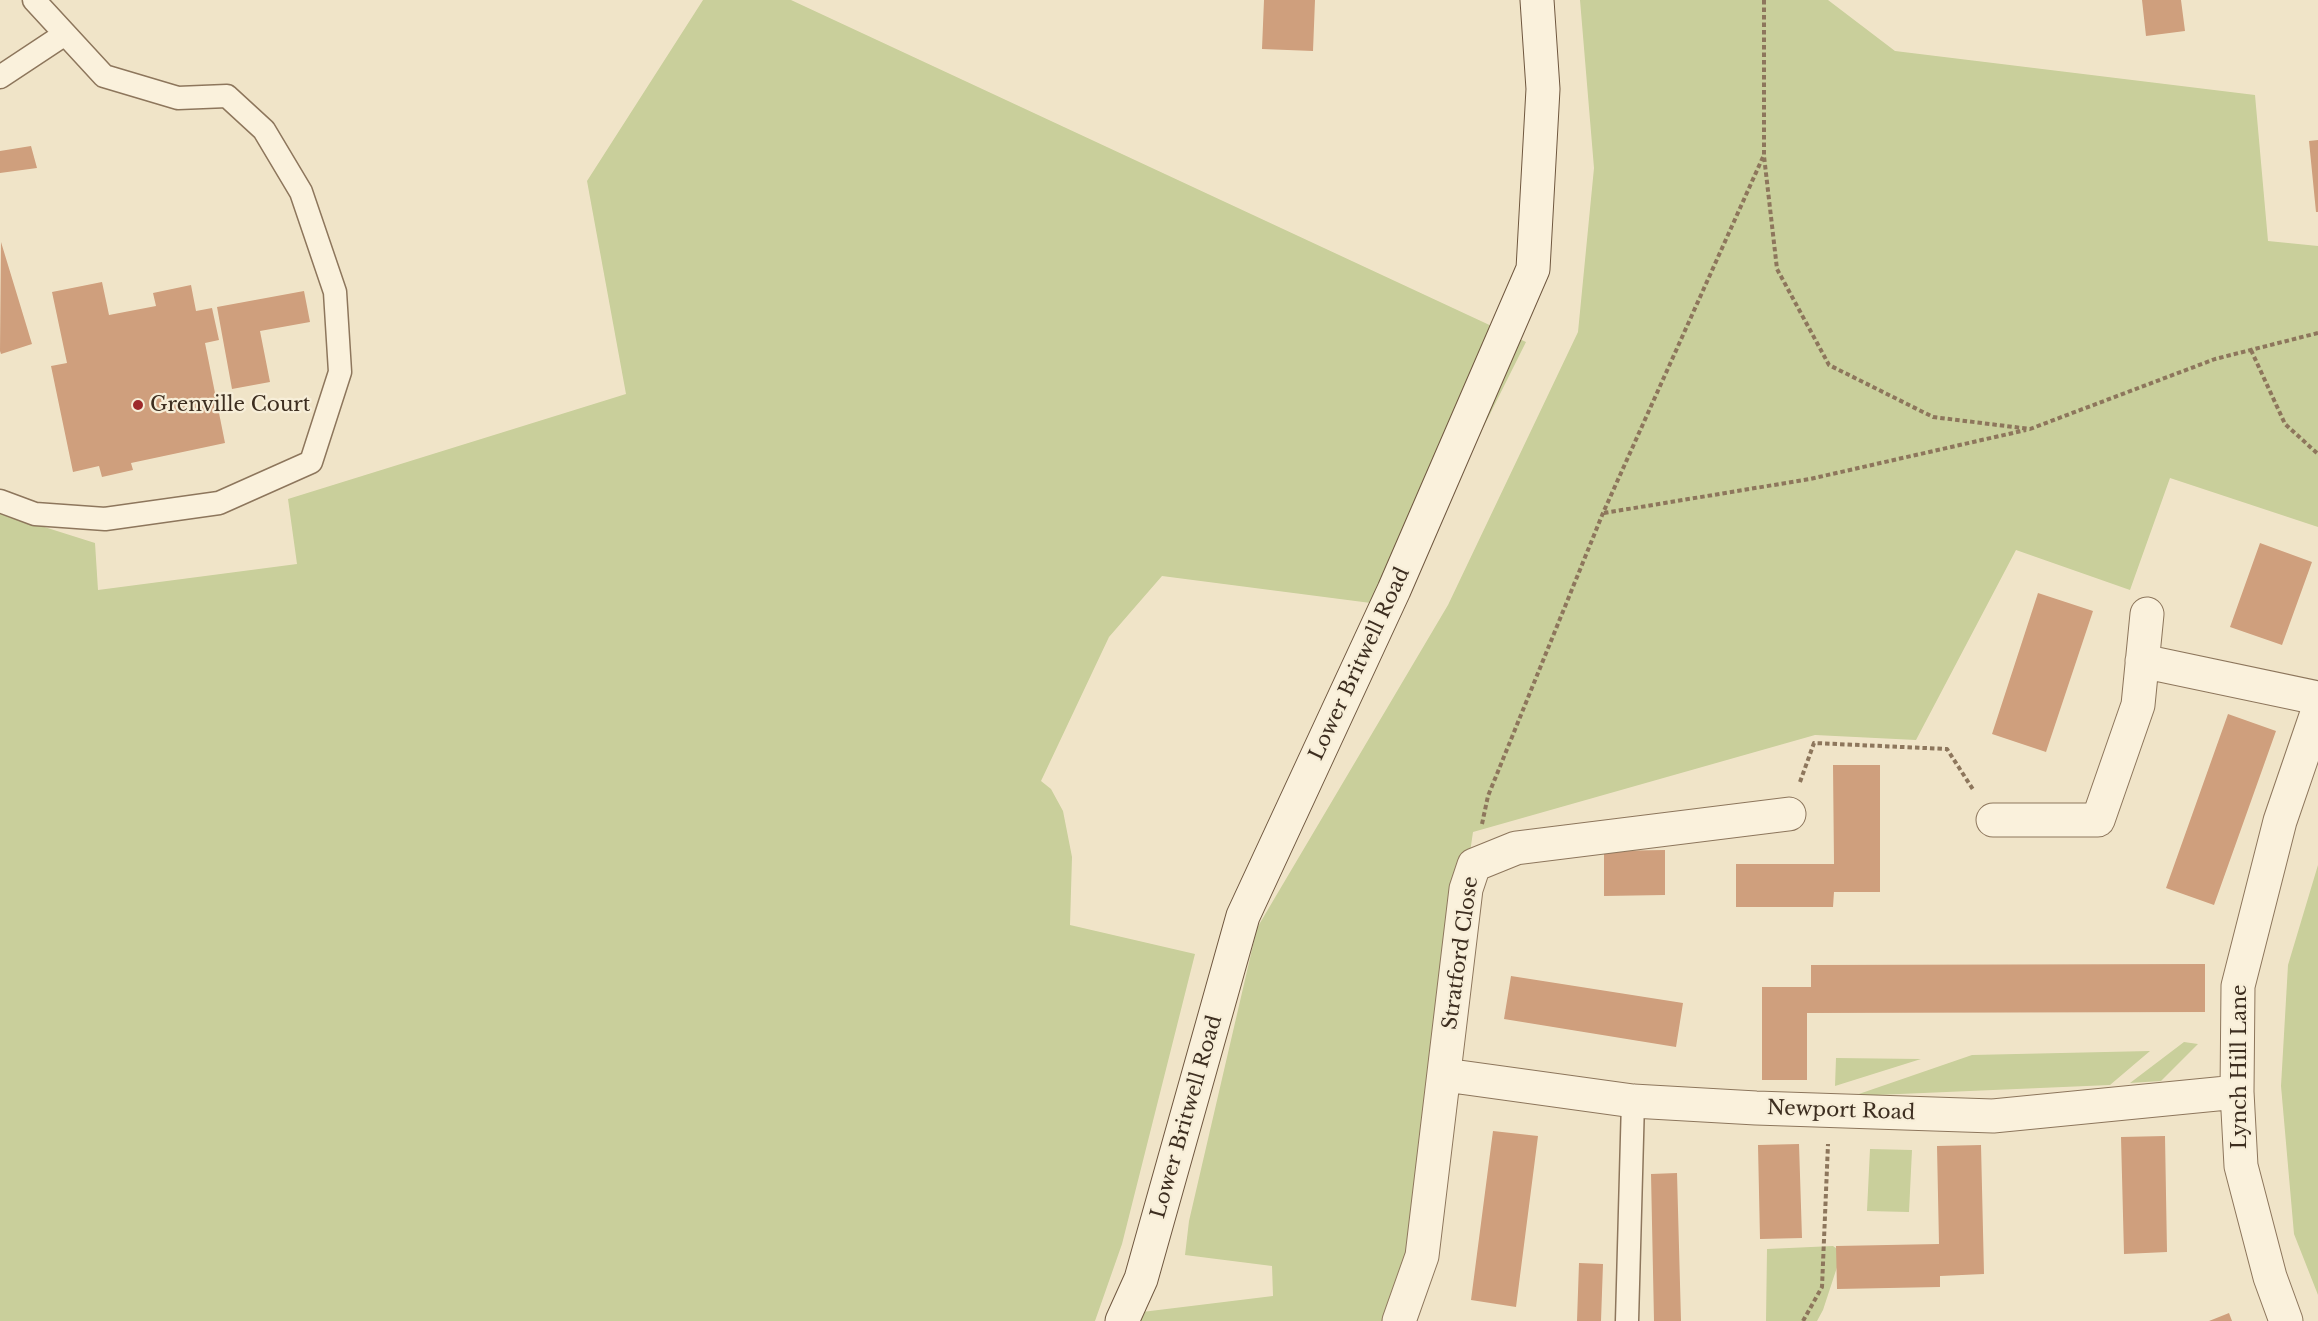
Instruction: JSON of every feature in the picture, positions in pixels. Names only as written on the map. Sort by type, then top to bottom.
[{"type":"street","name":"Lower Britwell Road","points":[[1122,1321],[1141,1279],[1244,916],[1394,591],[1533,269],[1543,89],[1537,0]]},
{"type":"street","points":[[1993,820],[2098,820],[2138,705],[2147,614]]},
{"type":"street","points":[[2142,661],[2318,698]]},
{"type":"street","name":"Lynch Hill Lane","points":[[2286,1321],[2270,1277],[2241,1166],[2237,1092],[2238,986],[2280,821],[2318,711]]},
{"type":"street","name":"Stratford Close","points":[[1399,1321],[1422,1256],[1466,889],[1474,865],[1516,848],[1789,814]]},
{"type":"street","name":"Newport Road","points":[[1445,1075],[1634,1101],[1829,1111],[1993,1116],[2237,1092]]},
{"type":"lane","points":[[0,501],[35,514],[105,519],[219,503],[311,462],[340,372],[334,292],[301,192],[264,130],[227,96],[178,98],[104,76],[34,0]]},
{"type":"lane","points":[[0,77],[65,34]]},
{"type":"lane","points":[[1627,1321],[1634,1101]]},
{"type":"path","points":[[1764,0],[1764,156],[1777,269],[1829,365],[1933,417],[2030,429]]},
{"type":"path","points":[[1474,865],[1488,796],[1604,513],[1764,156]]},
{"type":"path","points":[[1604,513],[1810,479],[2030,429],[2215,359],[2318,333]]},
{"type":"path","points":[[2251,350],[2285,424],[2318,454]]},
{"type":"path","points":[[1789,814],[1814,743],[1947,749],[1993,820]]},
{"type":"path","points":[[1803,1321],[1822,1287],[1829,1111]]},
{"type":"green space","points":[[703,0],[791,0],[1526,342],[1394,606],[1162,576],[1109,637],[1041,781],[1051,789],[1063,811],[1072,857],[1070,925],[1195,954],[1122,1244],[1095,1321],[0,1321],[0,513],[95,543],[98,590],[297,564],[288,499],[626,394],[587,181]]},
{"type":"green space","points":[[1580,0],[1828,0],[1895,51],[2255,95],[2268,241],[2318,246],[2318,527],[2170,478],[2130,590],[2016,550],[1916,740],[1815,735],[1473,832],[1410,1263],[1386,1321],[1140,1321],[1142,1312],[1273,1296],[1272,1266],[1185,1255],[1189,1221],[1257,928],[1448,605],[1578,332],[1594,168]]},
{"type":"green space","points":[[2318,865],[2318,1295],[2294,1234],[2281,1086],[2288,965]]},
{"type":"green space","points":[[2184,1042],[2198,1044],[2161,1081],[2130,1083]]},
{"type":"green space","points":[[2150,1051],[2110,1085],[1853,1096],[1972,1055]]},
{"type":"green space","points":[[1836,1058],[1921,1059],[1835,1086]]},
{"type":"green space","points":[[1870,1149],[1912,1150],[1909,1212],[1867,1211]]},
{"type":"green space","points":[[1833,1246],[1842,1252],[1823,1310],[1817,1321],[1766,1321],[1767,1249]]},
{"type":"building","points":[[1264,0],[1315,0],[1313,51],[1262,49]]},
{"type":"building","points":[[2142,0],[2181,0],[2185,31],[2146,36]]},
{"type":"building","points":[[2318,140],[2318,212],[2316,212],[2309,141]]},
{"type":"building","points":[[31,146],[37,168],[0,173],[0,151]]},
{"type":"building","points":[[1,242],[32,344],[1,354],[0,351]]},
{"type":"building","name":"Grenville Court","points":[[102,282],[109,315],[156,306],[153,293],[191,285],[196,311],[212,308],[219,340],[205,343],[225,443],[131,463],[133,470],[102,477],[99,466],[73,472],[51,366],[67,363],[52,292]]},
{"type":"building","points":[[304,291],[310,322],[260,331],[270,382],[232,389],[217,307]]},
{"type":"building","points":[[2260,543],[2312,562],[2282,645],[2230,627]]},
{"type":"building","points":[[2038,593],[2093,611],[2046,752],[1992,734]]},
{"type":"building","points":[[2228,714],[2276,731],[2214,905],[2166,888]]},
{"type":"building","points":[[1833,765],[1880,765],[1880,892],[1834,892],[1833,907],[1736,907],[1736,864],[1834,864]]},
{"type":"building","points":[[1665,850],[1665,895],[1604,896],[1604,851]]},
{"type":"building","points":[[2205,964],[2205,1012],[1807,1013],[1807,1080],[1762,1080],[1762,987],[1811,987],[1811,965]]},
{"type":"building","points":[[1511,976],[1683,1003],[1676,1047],[1504,1019]]},
{"type":"building","points":[[1493,1131],[1538,1136],[1516,1307],[1471,1300]]},
{"type":"building","points":[[2165,1136],[2167,1252],[2124,1254],[2121,1137]]},
{"type":"building","points":[[1799,1144],[1802,1238],[1760,1239],[1758,1145]]},
{"type":"building","points":[[1981,1145],[1984,1274],[1940,1276],[1940,1287],[1837,1289],[1836,1246],[1939,1244],[1937,1146]]},
{"type":"building","points":[[1677,1173],[1681,1321],[1654,1321],[1651,1174]]},
{"type":"building","points":[[1579,1263],[1603,1264],[1601,1321],[1577,1321]]},
{"type":"building","points":[[2229,1313],[2232,1321],[2209,1321]]},
{"type":"place","name":"Grenville Court","points":[[138,405]]}]
